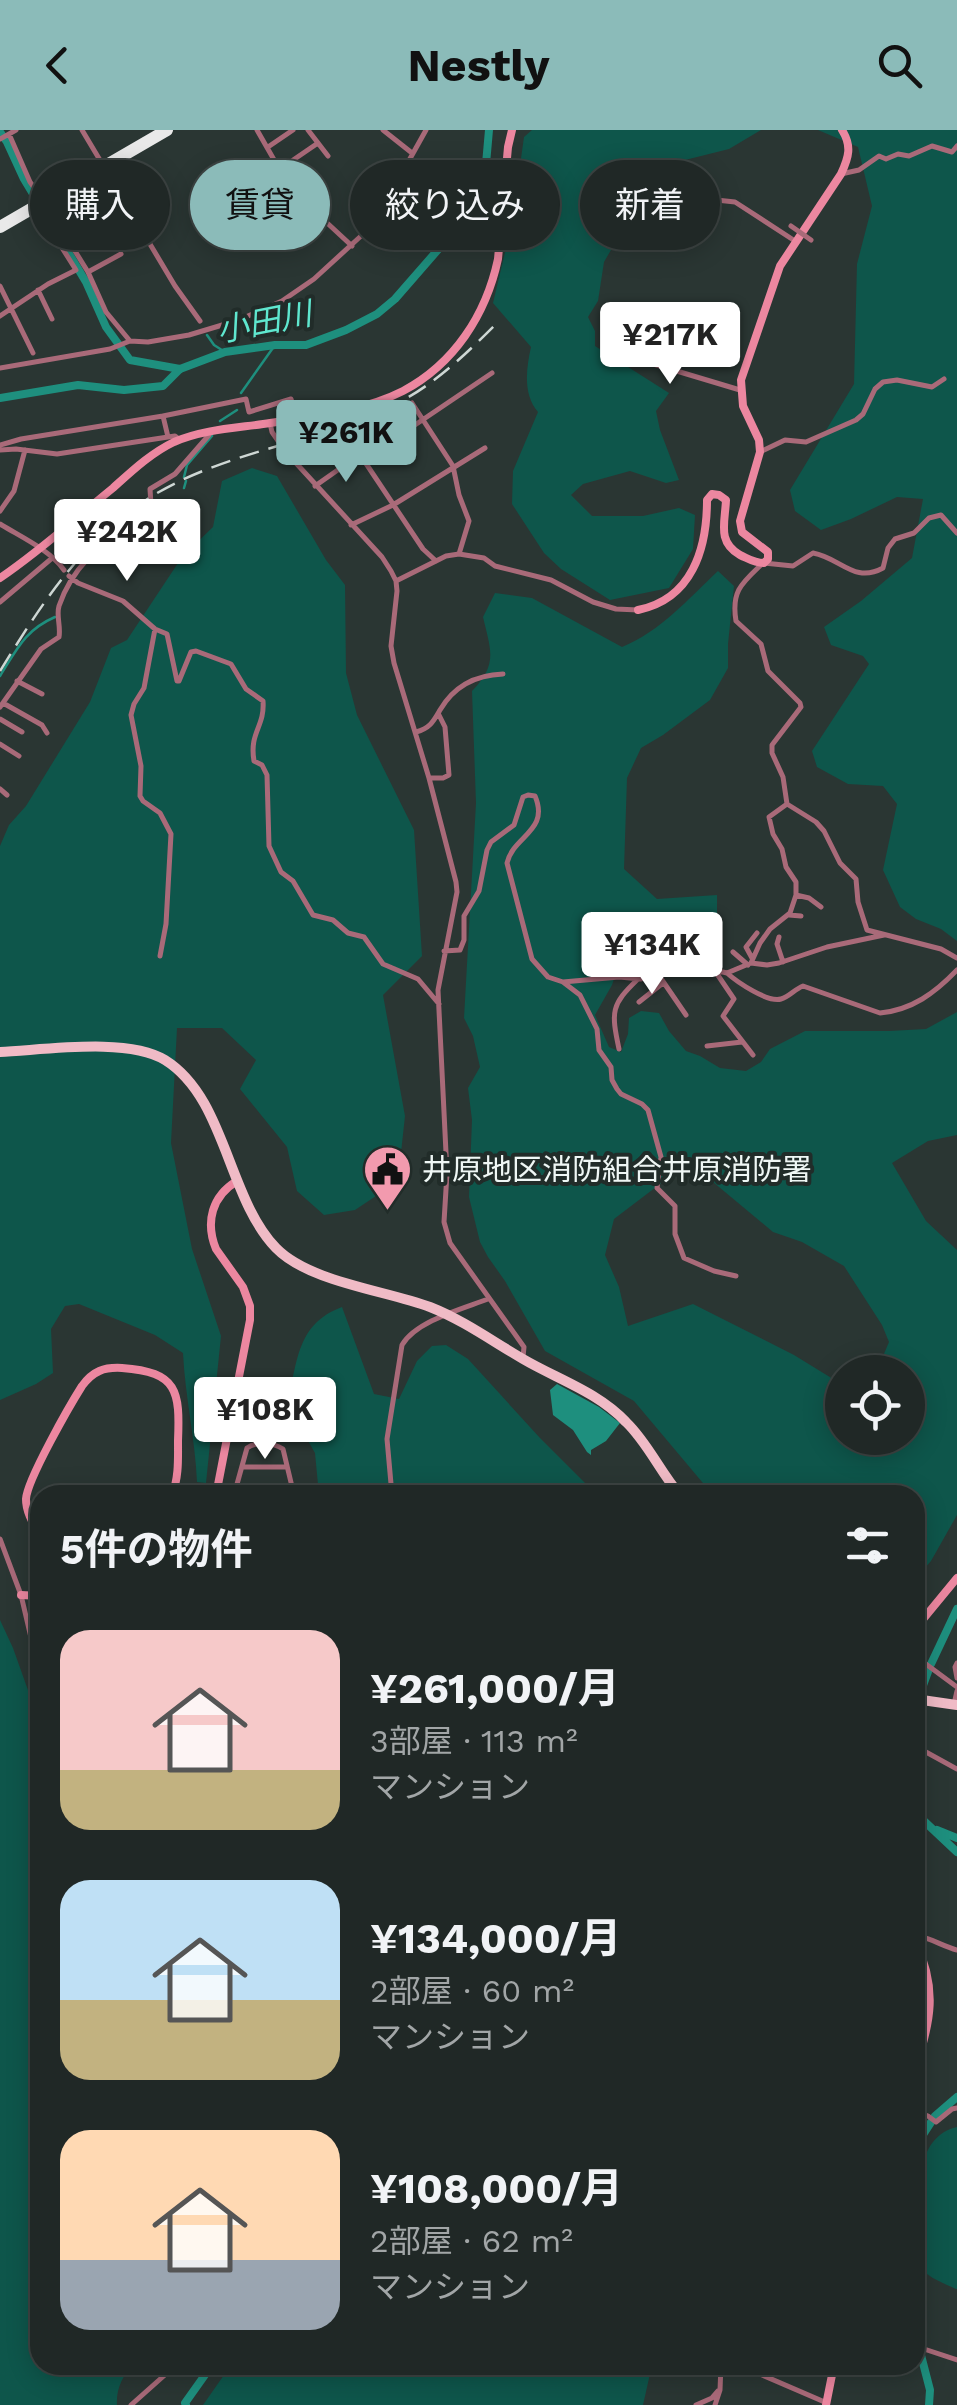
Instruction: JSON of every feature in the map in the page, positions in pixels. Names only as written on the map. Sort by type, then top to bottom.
[{"type":"highway","points":[[114,160],[167,130]]},
{"type":"highway","points":[[0,227],[30,210]]},
{"type":"main road","points":[[0,1052],[118,1048],[144,1051],[166,1061],[202,1099],[237,1182],[274,1247],[308,1271],[449,1315],[598,1400],[624,1418],[673,1485]]},
{"type":"main road","points":[[925,1700],[956,1704]]},
{"type":"street","points":[[16,130],[4,137],[30,182]]},
{"type":"street","points":[[82,130],[100,160]]},
{"type":"street","points":[[258,130],[275,160]]},
{"type":"street","points":[[268,147],[294,130]]},
{"type":"street","points":[[308,130],[328,156]]},
{"type":"street","points":[[383,130],[413,154]]},
{"type":"street","points":[[410,160],[426,130]]},
{"type":"street","points":[[0,578],[148,458],[180,440],[371,403],[405,392],[445,360],[476,321],[498,259],[512,130]]},
{"type":"street","points":[[776,564],[768,552],[742,532],[740,522],[760,452],[759,440],[743,406],[741,380],[780,266],[842,174],[850,153],[842,130]]},
{"type":"street","points":[[292,160],[318,143]]},
{"type":"street","points":[[842,174],[859,170],[879,156],[909,156],[932,146],[952,152],[957,146]]},
{"type":"street","points":[[720,201],[735,202],[795,241]]},
{"type":"street","points":[[791,226],[811,240]]},
{"type":"street","points":[[330,227],[350,244]]},
{"type":"street","points":[[0,368],[116,348],[128,342],[189,335],[251,316],[298,290],[350,248]]},
{"type":"street","points":[[0,316],[76,270],[65,250]]},
{"type":"street","points":[[72,250],[88,272],[109,317],[128,342]]},
{"type":"street","points":[[154,250],[200,322]]},
{"type":"street","points":[[88,272],[121,254]]},
{"type":"street","points":[[0,286],[33,353]]},
{"type":"street","points":[[38,290],[52,318]]},
{"type":"street","points":[[606,354],[640,360],[740,390]]},
{"type":"street","points":[[315,486],[424,420],[492,373]]},
{"type":"street","points":[[760,452],[784,440],[806,442],[856,420],[875,388],[883,382],[897,380],[932,388],[944,379]]},
{"type":"street","points":[[0,448],[21,439],[246,399],[249,412],[291,398],[295,412]]},
{"type":"street","points":[[412,403],[453,466],[458,495],[469,521],[459,554]]},
{"type":"street","points":[[333,411],[422,549],[436,561]]},
{"type":"street","points":[[163,416],[168,437]]},
{"type":"street","points":[[270,423],[284,451],[387,564],[396,581],[391,646],[394,663],[430,778],[456,882],[438,990],[446,1231],[450,1244],[524,1347],[522,1358]]},
{"type":"street","points":[[47,733],[42,725],[1,705],[40,649],[59,637],[58,610],[68,575],[151,505],[150,489],[175,474],[208,432]]},
{"type":"street","points":[[0,448],[57,454],[175,436],[180,440]]},
{"type":"street","points":[[351,525],[393,505],[485,448]]},
{"type":"street","points":[[0,511],[14,492],[25,450]]},
{"type":"street","points":[[396,581],[446,556],[459,554],[551,580],[592,602],[638,610],[665,602],[682,588],[699,557],[707,528],[707,500],[712,494],[720,494],[726,500],[724,540],[729,548],[763,564],[793,566],[814,554],[868,574],[882,568],[888,548],[900,536],[914,533],[929,518],[941,515],[957,533]]},
{"type":"street","points":[[0,524],[59,563],[68,575],[100,594],[122,601],[169,637],[176,682],[189,654],[196,651],[231,664],[246,689],[263,702],[264,714],[254,734],[252,755],[267,775],[270,846],[281,872],[292,880],[313,915],[333,920],[364,938],[383,964],[418,979],[439,1004]]},
{"type":"street","points":[[99,545],[133,559]]},
{"type":"street","points":[[768,552],[768,559],[737,590],[734,616],[760,644],[768,671],[801,706],[772,745],[787,804],[816,822],[840,863],[856,880],[867,930],[941,949],[957,958]]},
{"type":"street","points":[[0,602],[52,559]]},
{"type":"street","points":[[155,629],[144,688],[131,714],[141,766],[141,799],[160,813],[172,834],[160,956]]},
{"type":"street","points":[[416,732],[428,728],[465,684],[486,675],[503,674]]},
{"type":"street","points":[[18,682],[42,694]]},
{"type":"street","points":[[430,778],[449,774],[444,727],[438,714]]},
{"type":"street","points":[[0,719],[22,732]]},
{"type":"street","points":[[0,744],[19,756]]},
{"type":"street","points":[[0,789],[7,795]]},
{"type":"street","points":[[444,951],[460,950],[463,945],[464,916],[479,891],[487,850],[491,842],[514,825],[522,797],[528,794],[535,796],[538,803],[536,822],[531,834],[511,850],[508,863],[532,959],[548,978],[563,982],[638,979]]},
{"type":"street","points":[[727,973],[750,962],[770,929],[788,915],[796,894],[796,882],[786,867],[769,820],[787,804]]},
{"type":"street","points":[[796,894],[820,907]]},
{"type":"street","points":[[788,915],[801,916]]},
{"type":"street","points":[[750,962],[746,947],[758,933]]},
{"type":"street","points":[[733,952],[766,966],[826,947],[884,935]]},
{"type":"street","points":[[779,937],[782,962]]},
{"type":"street","points":[[647,958],[686,1015]]},
{"type":"street","points":[[619,1049],[614,1011],[623,993],[638,979],[671,966],[706,966],[776,1000],[803,986],[880,1013],[929,996],[957,970]]},
{"type":"street","points":[[715,971],[734,999],[723,1016],[753,1055]]},
{"type":"street","points":[[563,982],[584,1000],[598,1029],[599,1050],[617,1089],[648,1110],[661,1157],[658,1188],[676,1206],[676,1234],[684,1258],[736,1276]]},
{"type":"street","points":[[640,1002],[663,983]]},
{"type":"street","points":[[707,1046],[742,1042]]},
{"type":"street","points":[[218,1485],[250,1320],[247,1296],[216,1249],[210,1222],[222,1191],[237,1182]]},
{"type":"street","points":[[391,1485],[387,1439],[406,1337],[428,1321],[488,1299]]},
{"type":"street","points":[[30,1485],[82,1386],[104,1368],[117,1368],[151,1372],[176,1392],[180,1412],[175,1485]]},
{"type":"street","points":[[238,1485],[247,1448],[252,1444],[277,1444],[283,1448],[292,1485]]},
{"type":"street","points":[[243,1467],[287,1467]]},
{"type":"street","points":[[30,1486],[26,1503],[30,1519]]},
{"type":"street","points":[[0,1539],[21,1595],[30,1633]]},
{"type":"street","points":[[925,1618],[957,1578]]},
{"type":"street","points":[[21,1595],[30,1595]]},
{"type":"street","points":[[957,1663],[957,1678]]},
{"type":"street","points":[[925,1664],[957,1689],[956,1704]]},
{"type":"street","points":[[925,1752],[957,1770]]},
{"type":"street","points":[[925,1941],[937,1940],[942,1946],[957,1950]]},
{"type":"street","points":[[925,1969],[930,2011],[925,2039]]},
{"type":"street","points":[[925,2116],[932,2119],[957,2108]]},
{"type":"street","points":[[925,2348],[957,2360]]},
{"type":"street","points":[[131,2405],[165,2375]]},
{"type":"street","points":[[715,2405],[720,2375]]},
{"type":"street","points":[[762,2375],[827,2404],[832,2375]]},
{"type":"street","points":[[696,2405],[720,2390]]},
{"type":"shaded area","points":[[532,130],[761,130],[729,149],[685,160],[580,160],[580,250],[611,250],[604,262],[598,301],[588,317],[595,331],[595,346],[669,393],[656,411],[679,480],[666,483],[630,471],[583,484],[571,495],[592,516],[643,516],[679,508],[695,515],[693,549],[669,588],[610,600],[561,569],[544,553],[512,504],[513,471],[538,412],[528,390],[531,347],[493,303],[506,250],[560,250],[560,160],[521,160],[524,137]]},
{"type":"shaded area","points":[[818,130],[957,130],[957,941],[900,907],[883,870],[897,804],[883,786],[848,784],[817,767],[812,751],[869,664],[863,656],[831,645],[824,627],[912,558],[923,499],[897,497],[821,530],[795,511],[790,490],[854,384],[857,264],[872,206],[858,147]]},
{"type":"shaded area","points":[[252,468],[277,476],[345,585],[346,673],[357,715],[414,830],[422,956],[383,995],[405,1116],[400,1162],[385,1190],[355,1210],[324,1215],[297,1191],[287,1147],[240,1089],[256,1060],[222,1028],[177,1028],[171,1143],[192,1249],[221,1336],[206,1483],[197,1482],[183,1353],[155,1335],[79,1304],[65,1306],[51,1329],[53,1373],[0,1400],[0,846],[9,825],[26,806],[90,702],[111,648],[127,640],[182,557],[213,527],[222,481]]},
{"type":"shaded area","points":[[718,571],[734,586],[728,668],[710,700],[641,748],[627,778],[624,869],[657,899],[717,895],[717,927],[623,953],[612,985],[595,1015],[609,1047],[621,1052],[629,1018],[641,1011],[659,1013],[686,1051],[720,1068],[746,1071],[761,1062],[770,1049],[805,1031],[926,1029],[957,1012],[957,1135],[928,1141],[892,1163],[926,1221],[957,1250],[957,1515],[925,1568],[925,1485],[705,1485],[634,1401],[545,1351],[480,1242],[469,1197],[472,1120],[468,1088],[480,1067],[464,1018],[476,803],[472,691],[486,673],[490,657],[483,617],[495,593],[532,598],[622,647],[662,623]],"holes":[[[689,1162],[773,1232],[802,1242],[844,1266],[882,1325],[889,1342],[884,1355],[925,1355],[925,1455],[825,1455],[825,1374],[693,1304],[628,1326],[619,1287],[605,1255],[614,1219]]]},
{"type":"shaded area","points":[[342,1307],[374,1394],[399,1399],[417,1361],[432,1346],[446,1345],[468,1359],[587,1485],[318,1485],[315,1453],[287,1404],[301,1346],[327,1314]]},
{"type":"shaded area","points":[[557,1384],[620,1423],[606,1441],[591,1450],[591,1455],[573,1430],[553,1415],[550,1390]]},
{"type":"shaded area","points":[[0,1620],[30,1696],[30,2375],[126,2375],[117,2405],[0,2405]]},
{"type":"shaded area","points":[[957,2127],[957,2289],[925,2272],[925,2158],[933,2141]]},
{"type":"shaded area","points":[[224,2375],[650,2375],[643,2405],[203,2405]]},
{"type":"waterway","name":"小田川","points":[[0,398],[78,385],[124,390],[163,386],[180,369],[225,352],[306,345],[377,314],[395,299],[483,198],[489,130]]},
{"type":"waterway","points":[[0,132],[86,282],[106,327],[130,360],[180,369]]},
{"type":"waterway","points":[[207,335],[225,352]]},
{"type":"waterway","points":[[241,393],[275,345]]},
{"type":"waterway","points":[[220,421],[237,410]]},
{"type":"waterway","points":[[184,477],[187,465],[212,436]]},
{"type":"waterway","points":[[184,488],[186,481]]},
{"type":"waterway","points":[[0,676],[29,634],[55,617]]},
{"type":"waterway","points":[[931,1664],[957,1609]]},
{"type":"waterway","points":[[925,1680],[929,1669]]},
{"type":"waterway","points":[[925,1822],[957,1852]]},
{"type":"waterway","points":[[937,1830],[957,1838]]},
{"type":"waterway","points":[[925,2132],[935,2116],[957,2097]]},
{"type":"waterway","points":[[925,2371],[929,2405]]},
{"type":"waterway","points":[[186,2405],[205,2375]]},
{"type":"railway","points":[[0,671],[64,576],[103,534],[149,498],[207,469],[331,430],[408,398],[463,356],[500,320]]},
{"type":"place","name":"井原地区消防組合井原消防署","points":[[387,1212]]}]
